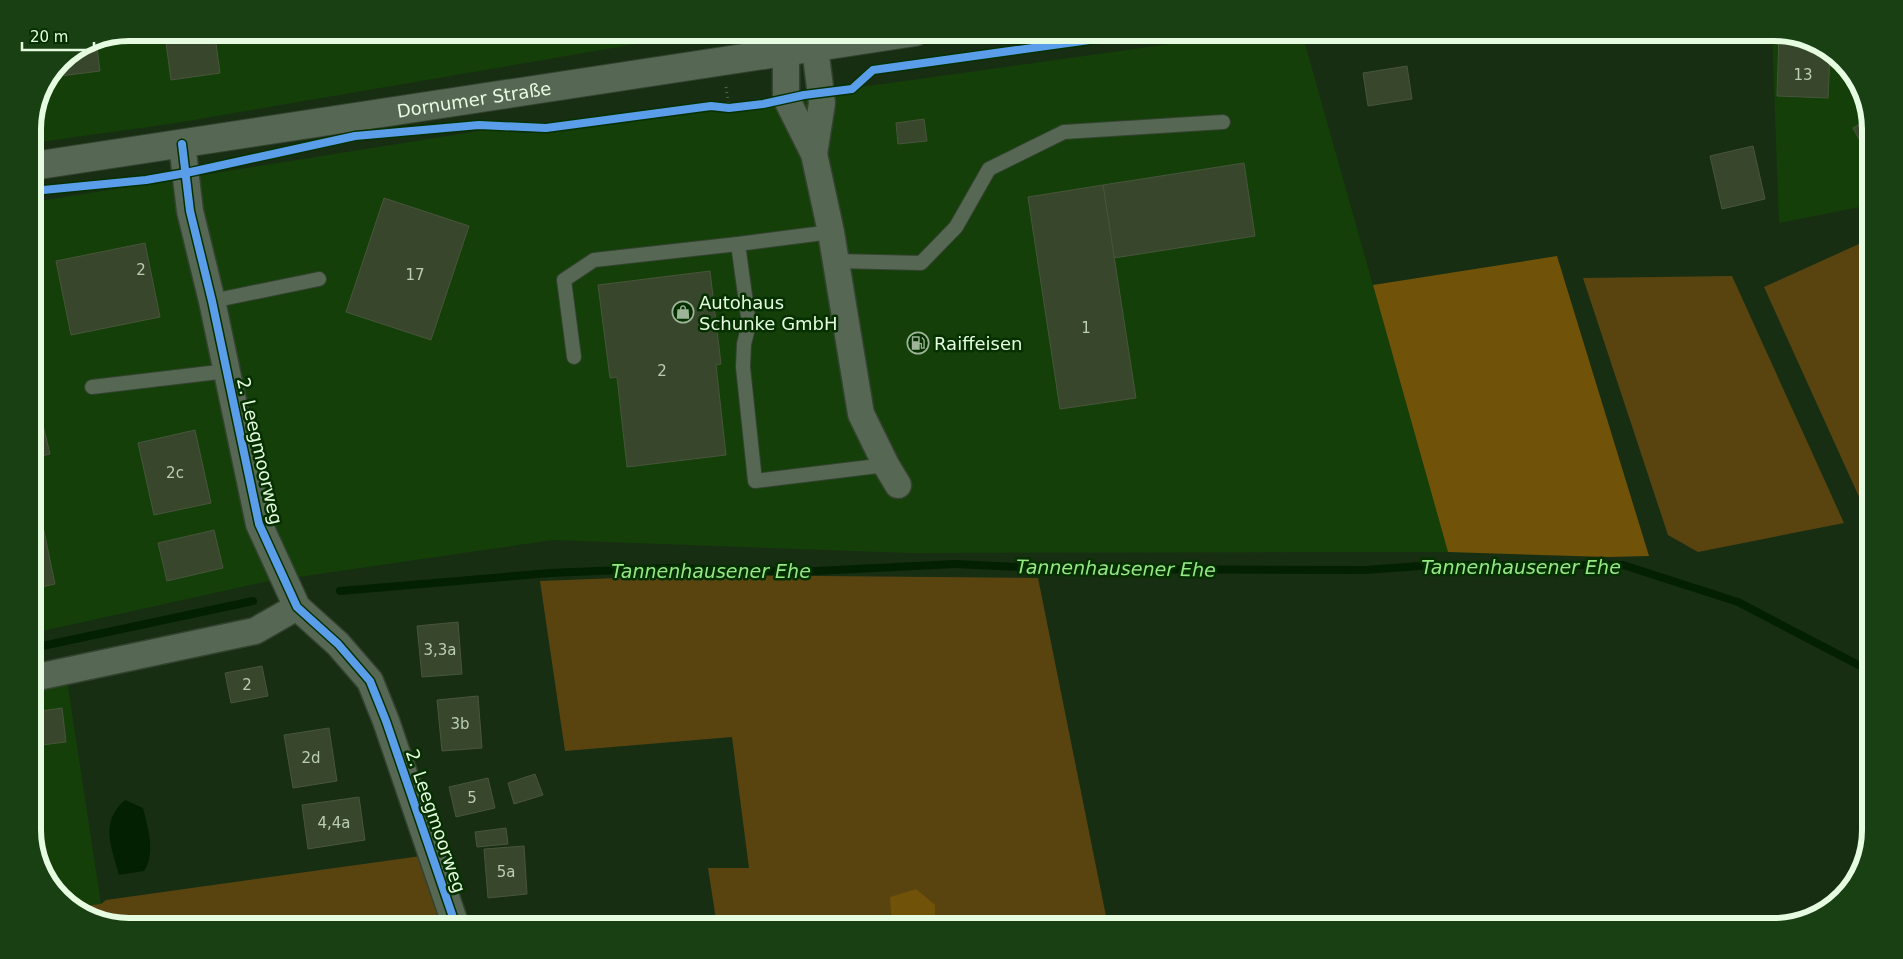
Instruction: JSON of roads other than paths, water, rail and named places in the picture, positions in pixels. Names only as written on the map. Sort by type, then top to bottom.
[{"type":"main road","name":"Dornumer Straße","points":[[41,165],[182,144],[800,41]]},
{"type":"street","points":[[814,41],[822,102],[814,154]]},
{"type":"street","points":[[786,42],[786,98],[814,154],[831,232],[861,414],[892,475]]},
{"type":"street","name":"2. Leegmoorweg","points":[[182,144],[190,211],[212,301],[259,524],[298,606],[338,644],[370,681],[386,720],[453,918]]},
{"type":"street","points":[[41,676],[255,631],[298,606]]},
{"type":"lane","points":[[836,261],[921,264],[956,226],[989,169],[1064,132],[1223,122]]},
{"type":"lane","points":[[574,357],[564,280],[594,260],[831,232]]},
{"type":"lane","points":[[738,244],[749,324],[744,344],[743,367],[755,481],[892,475]]},
{"type":"lane","points":[[212,301],[319,279]]},
{"type":"lane","points":[[92,387],[227,371]]},
{"type":"waterway","name":"Tannenhausener Ehe","points":[[340,591],[550,573],[669,568],[796,572],[955,564],[1056,569],[1365,570],[1434,565],[1623,565],[1738,602],[1862,667]]},
{"type":"waterway","name":"Tannenhausener Ehe","points":[[41,646],[253,601]]},
{"type":"place","name":"Autohaus Schunke GmbH","points":[[683,312]]},
{"type":"place","name":"Raiffeisen","points":[[918,343]]}]
